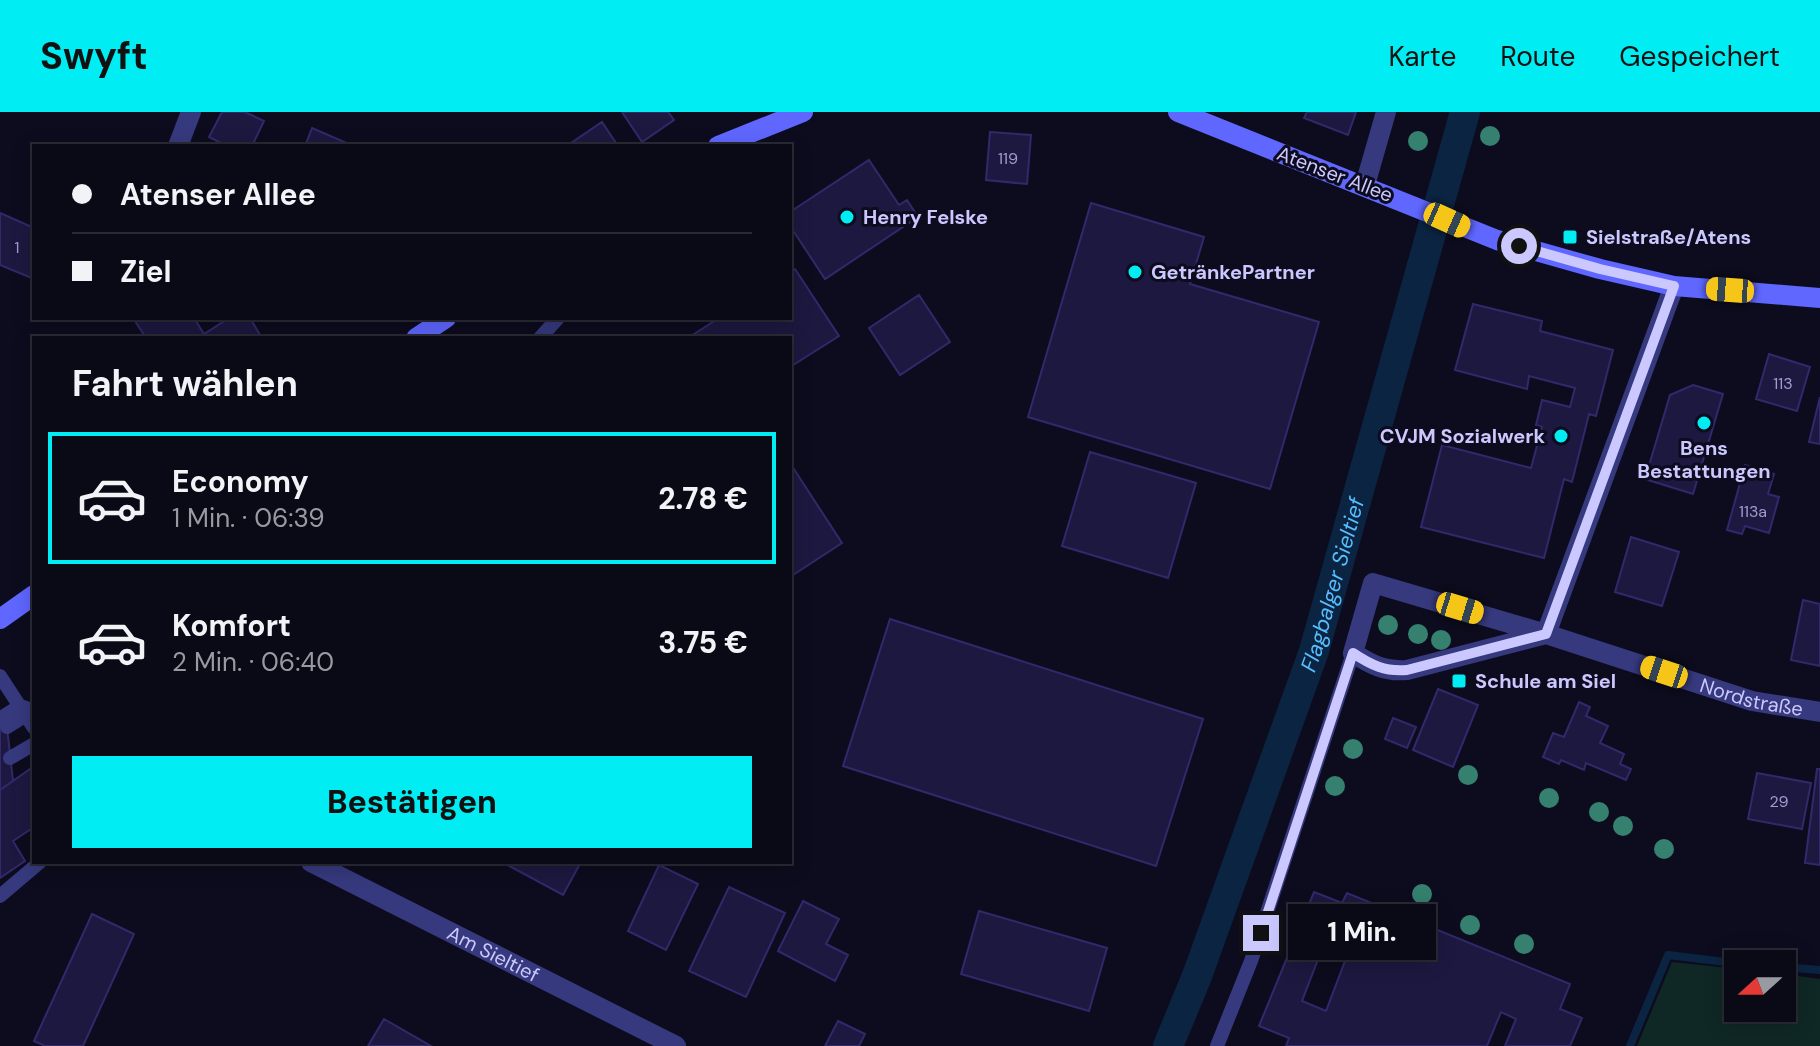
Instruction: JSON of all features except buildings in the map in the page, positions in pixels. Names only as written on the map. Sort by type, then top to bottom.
[{"type":"street","points":[[179,144],[191,112]]},
{"type":"street","points":[[746,140],[803,112]]},
{"type":"street","name":"Atenser Allee","points":[[1178,112],[1471,230],[1600,269],[1674,286],[1820,298]]},
{"type":"street","points":[[1365,185],[1386,112]]},
{"type":"street","points":[[1353,653],[1389,671],[1407,670],[1546,634],[1674,286]]},
{"type":"street","points":[[419,336],[443,320]]},
{"type":"street","name":"Nordstraße","points":[[1353,653],[1373,583],[1546,634],[1752,701],[1820,712]]},
{"type":"street","points":[[0,619],[32,596]]},
{"type":"street","name":"Am Sieltief","points":[[315,864],[676,1046]]},
{"type":"lane","points":[[542,336],[556,320]]},
{"type":"lane","points":[[1217,1046],[1251,961],[1353,653]]},
{"type":"lane","points":[[2,685],[28,715],[4,723]]},
{"type":"lane","points":[[10,758],[32,745]]},
{"type":"lane","points":[[0,896],[38,864]]},
{"type":"green space","points":[[1672,962],[1724,968],[1724,1022],[1796,1022],[1796,976],[1820,979],[1820,1046],[1637,1046]]},
{"type":"waterway","name":"Flagbalger Sieltief","points":[[1168,1046],[1197,976],[1314,651],[1465,112]]},
{"type":"waterway","points":[[1630,1046],[1668,955],[1724,962]]},
{"type":"waterway","points":[[1796,968],[1820,970]]},
{"type":"place","name":"Henry Felske","points":[[847,217]]},
{"type":"place","name":"Sielstraße/Atens","points":[[1570,237]]},
{"type":"place","name":"GetränkePartner","points":[[1135,272]]},
{"type":"place","name":"Bens Bestattungen","points":[[1704,423]]},
{"type":"place","name":"CVJM Sozialwerk","points":[[1561,436]]},
{"type":"place","name":"Schule am Siel","points":[[1459,681]]},
{"type":"route","points":[[1261,933],[1353,653],[1389,671],[1407,670],[1546,634],[1674,286],[1519,246]]}]
